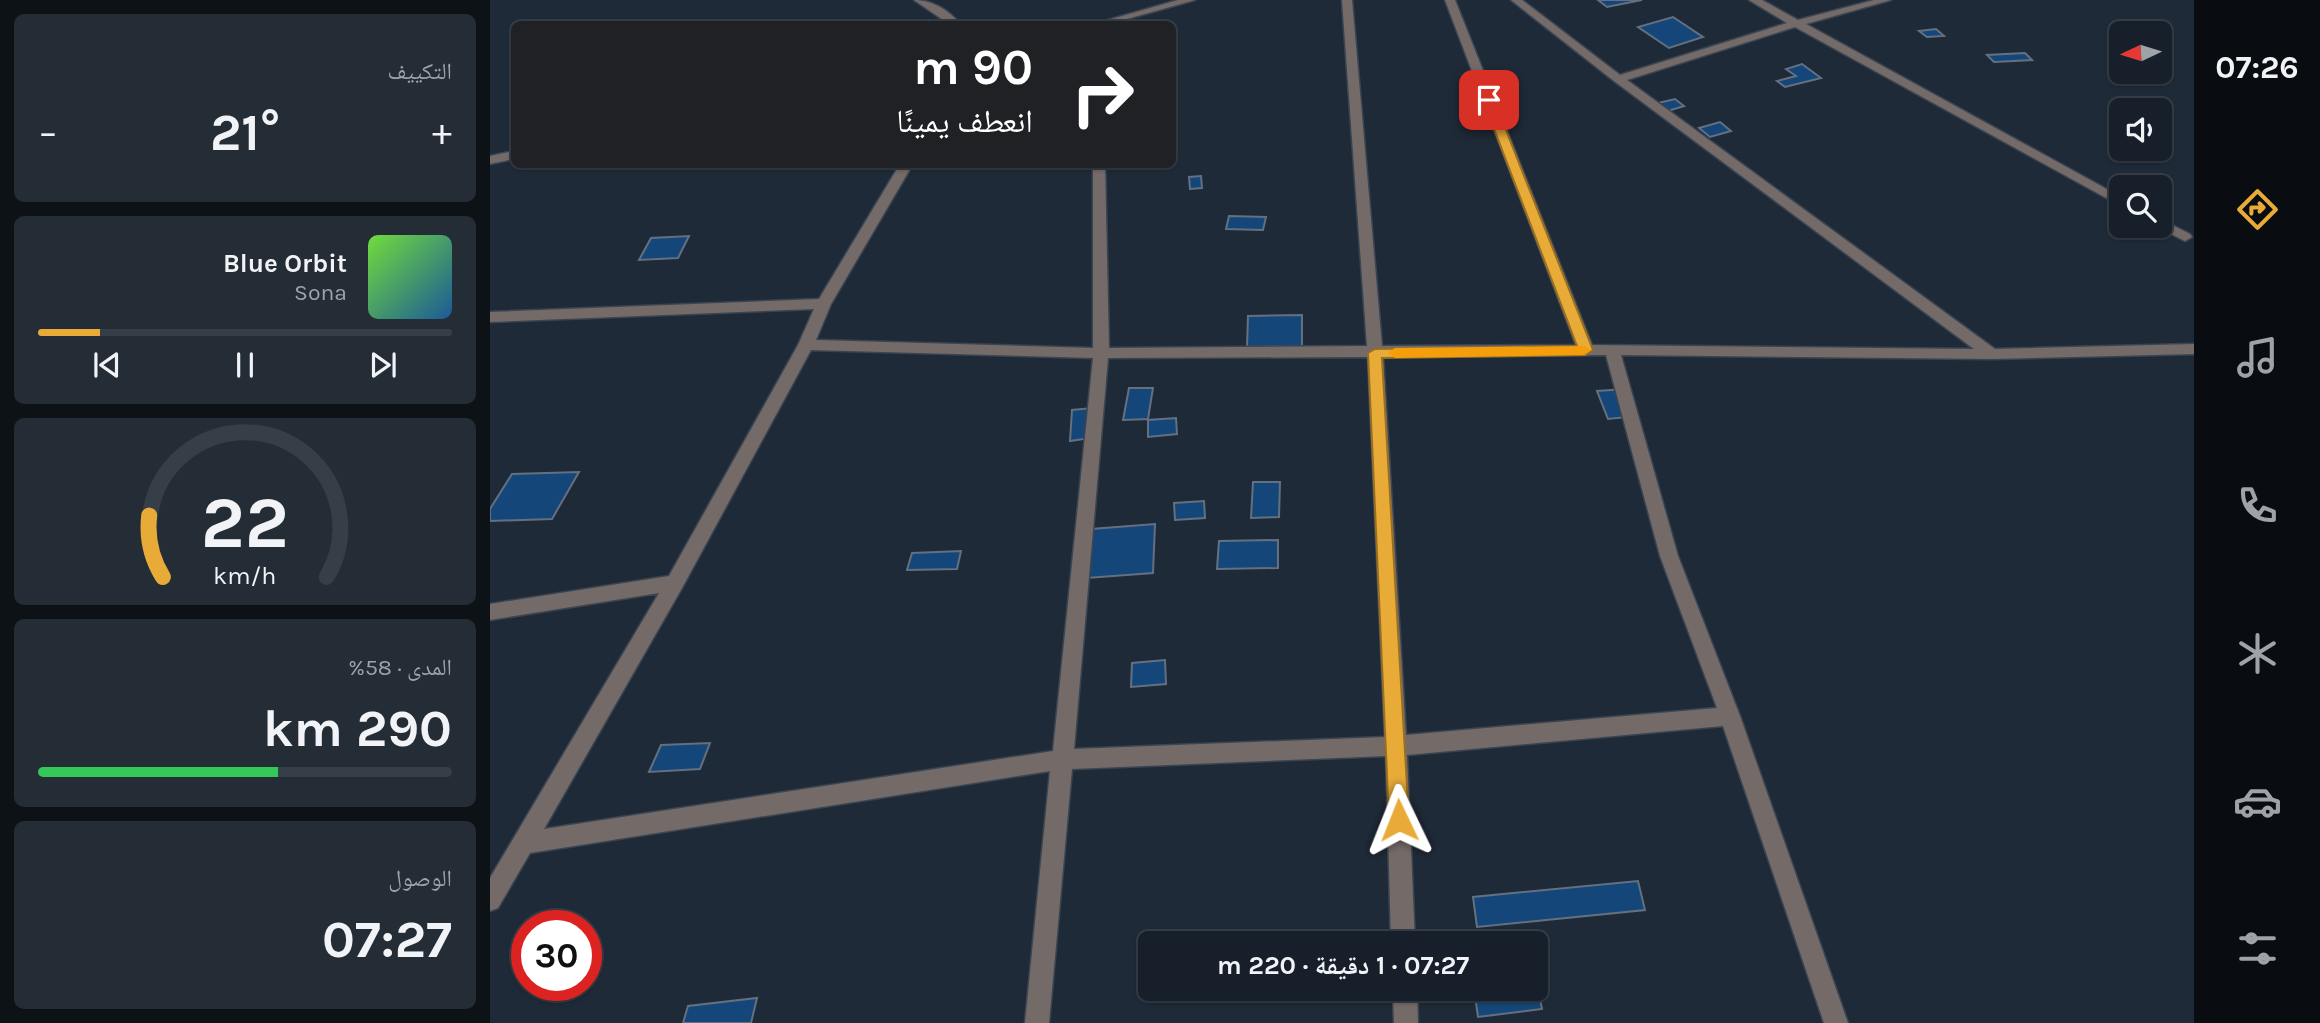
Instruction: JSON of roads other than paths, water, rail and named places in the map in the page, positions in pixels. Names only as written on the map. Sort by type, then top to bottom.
[{"type":"street","points":[[919,0],[952,21]]},
{"type":"street","points":[[1110,21],[1190,0]]},
{"type":"street","points":[[1347,0],[1375,353],[1396,746],[1403,931]]},
{"type":"street","points":[[1450,0],[1586,350]]},
{"type":"street","points":[[1516,0],[1618,79],[1993,354]]},
{"type":"street","points":[[1754,0],[2109,195]]},
{"type":"street","points":[[1618,79],[1797,23],[1886,0]]},
{"type":"street","points":[[490,160],[511,156]]},
{"type":"street","points":[[490,900],[675,583],[806,345],[824,304],[905,168]]},
{"type":"street","points":[[1037,1023],[1101,353],[1099,168]]},
{"type":"street","points":[[2172,230],[2185,237]]},
{"type":"street","points":[[490,317],[824,304]]},
{"type":"street","points":[[806,345],[1101,353],[1612,350],[1993,354],[2194,349]]},
{"type":"street","points":[[1612,350],[1669,556],[1730,716],[1836,1023]]},
{"type":"street","points":[[490,612],[675,583]]},
{"type":"street","points":[[523,843],[1064,759],[1396,746],[1730,716]]},
{"type":"street","points":[[1405,1001],[1406,1023]]}]
